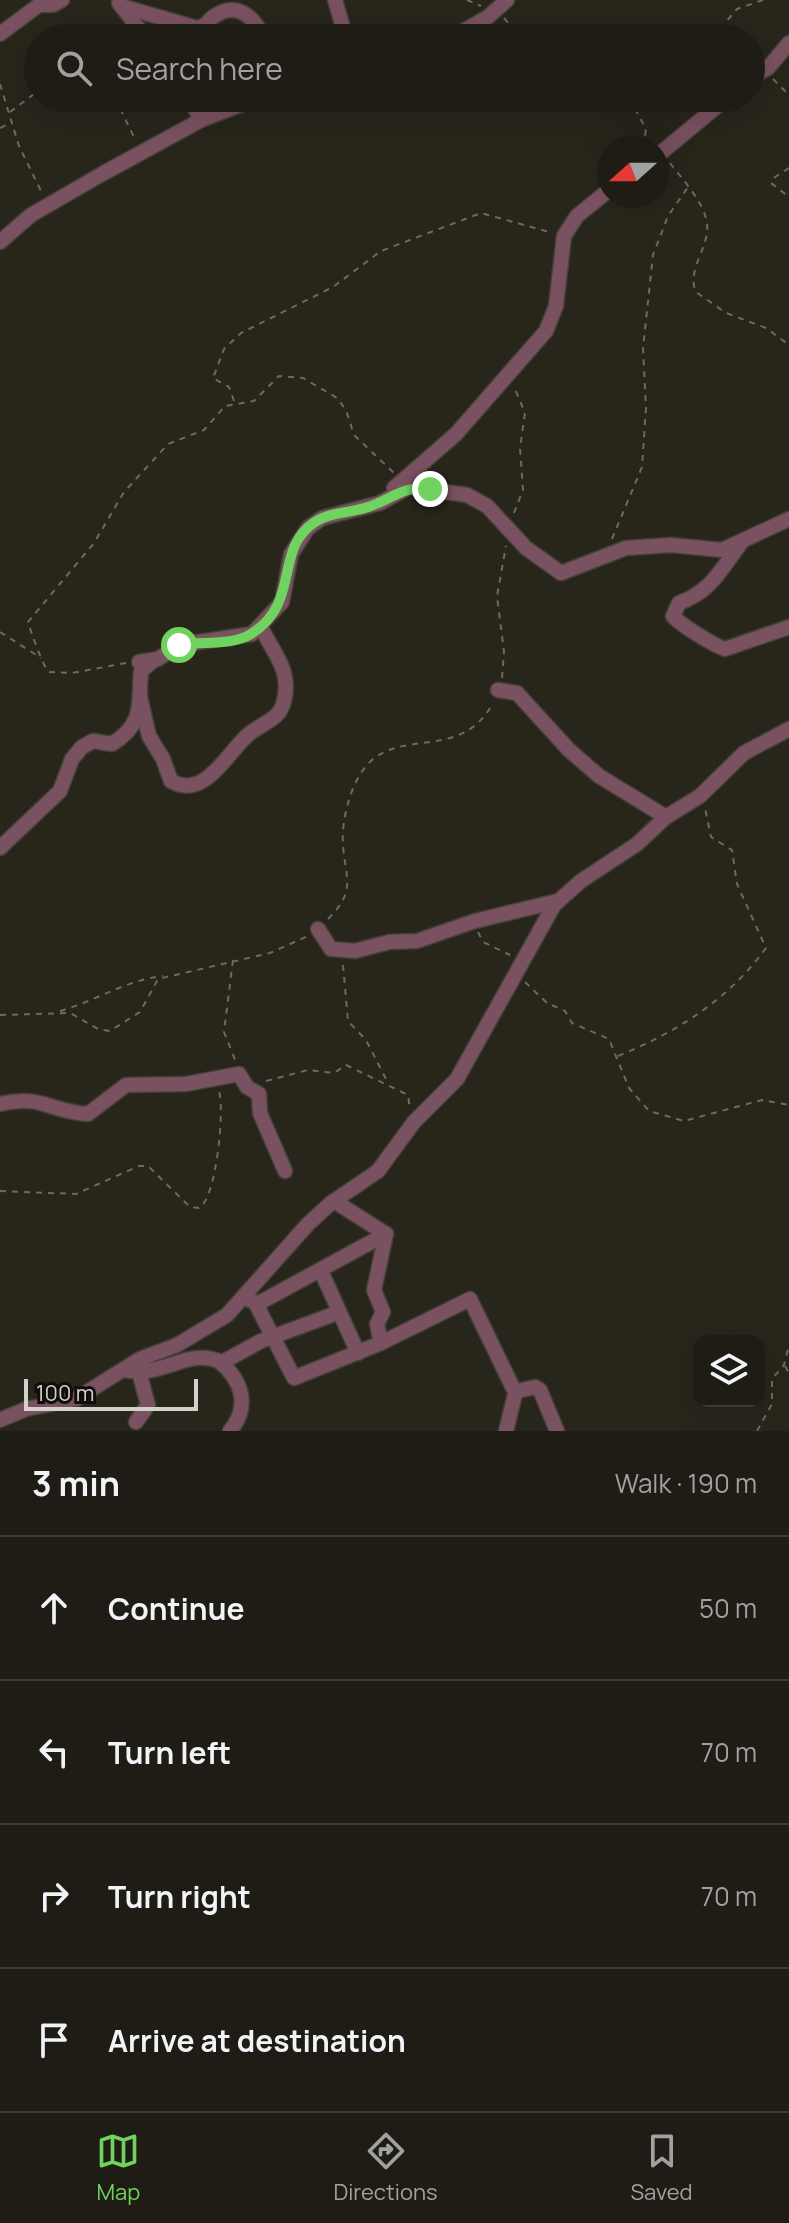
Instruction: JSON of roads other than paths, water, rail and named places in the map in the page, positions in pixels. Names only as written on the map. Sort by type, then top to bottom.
[{"type":"street","points":[[0,34],[39,5],[53,5],[62,0]]},
{"type":"street","points":[[335,0],[342,24]]},
{"type":"street","points":[[474,24],[507,0]]},
{"type":"street","points":[[118,3],[184,24]]},
{"type":"street","points":[[118,3],[135,24]]},
{"type":"street","points":[[203,24],[238,5],[253,16],[257,24]]},
{"type":"street","points":[[765,70],[789,43]]},
{"type":"street","points":[[197,112],[201,120]]},
{"type":"street","points":[[0,242],[16,225],[49,205],[201,120],[222,112]]},
{"type":"street","points":[[669,146],[710,112]]},
{"type":"street","points":[[380,503],[456,434],[546,331],[556,306],[564,236],[577,216],[597,200]]},
{"type":"street","points":[[0,848],[60,791],[72,759],[82,747],[93,741],[115,743],[129,730],[139,714],[141,671],[179,645],[244,638],[261,627],[282,602],[291,554],[308,528],[322,518],[380,503],[409,487],[467,495],[487,506],[526,548],[561,573],[626,548],[671,545],[722,550],[789,519]]},
{"type":"street","points":[[742,541],[706,591],[679,603],[673,616],[684,628],[707,637],[725,649],[789,627]]},
{"type":"street","points":[[140,697],[149,736],[164,761],[171,781],[183,786],[198,783],[246,735],[279,714],[284,702],[282,662],[261,627]]},
{"type":"street","points":[[139,662],[154,660]]},
{"type":"street","points":[[498,690],[517,693],[569,750],[599,776],[666,817]]},
{"type":"street","points":[[318,929],[331,949],[342,951],[417,941],[475,921],[559,901],[637,844],[666,817],[697,797],[744,753],[789,729]]},
{"type":"street","points":[[250,1301],[308,1224],[334,1201],[378,1171],[423,1114],[457,1079],[559,901]]},
{"type":"street","points":[[0,1104],[37,1100],[58,1109],[88,1114],[126,1085],[201,1081],[239,1074],[248,1088],[259,1094],[260,1113],[285,1171]]},
{"type":"street","points":[[334,1201],[386,1234]]},
{"type":"street","points":[[0,1420],[26,1409],[76,1399],[210,1328],[250,1301],[321,1271],[386,1234]]},
{"type":"street","points":[[381,1343],[377,1324],[383,1312],[374,1287],[386,1234]]},
{"type":"street","points":[[321,1271],[337,1313],[358,1353]]},
{"type":"street","points":[[250,1301],[274,1335],[294,1378],[381,1343],[470,1299],[516,1390],[506,1431]]},
{"type":"street","points":[[221,1363],[274,1335],[337,1313]]},
{"type":"street","points":[[132,1371],[152,1373],[201,1356],[221,1363],[243,1396],[244,1407],[230,1431]]},
{"type":"street","points":[[132,1371],[148,1405],[136,1422]]},
{"type":"street","points":[[516,1390],[535,1387],[540,1390],[557,1431]]}]
